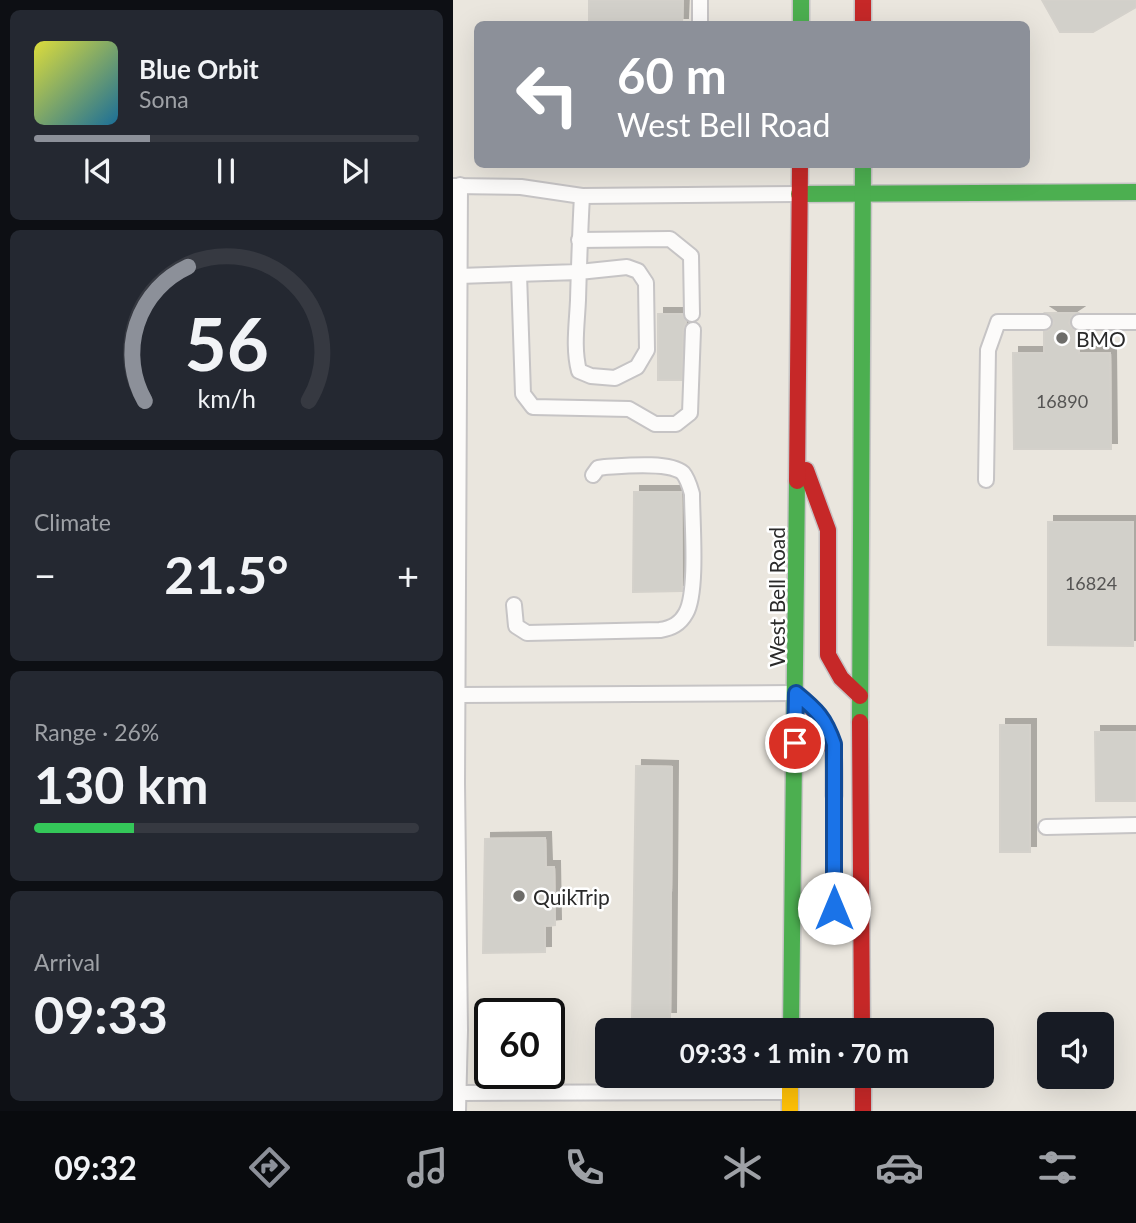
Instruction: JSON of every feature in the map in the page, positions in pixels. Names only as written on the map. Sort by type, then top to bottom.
[{"type":"main road","points":[[801,0],[801,21]]},
{"type":"main road","points":[[863,0],[863,21]]},
{"type":"main road","name":"West Bell Road","points":[[791,1018],[800,168]]},
{"type":"main road","points":[[862,1018],[860,696],[863,168]]},
{"type":"main road","points":[[799,194],[1136,192]]},
{"type":"main road","points":[[798,445],[828,530],[828,655],[836,674],[845,686],[860,696]]},
{"type":"main road","points":[[796,693],[816,709],[826,722],[834,744],[834,812]]},
{"type":"main road","points":[[846,973],[859,1018]]},
{"type":"main road","points":[[790,1088],[790,1111]]},
{"type":"main road","points":[[863,1088],[863,1111]]},
{"type":"lane","points":[[700,0],[700,21]]},
{"type":"lane","points":[[458,1111],[457,186],[521,187],[582,196],[799,194]]},
{"type":"lane","points":[[459,276],[579,272],[627,267],[638,271],[646,283],[647,350],[637,367],[615,378],[591,376],[579,371],[575,356],[579,272],[579,240],[582,196]]},
{"type":"lane","points":[[579,240],[670,239],[691,256],[692,314]]},
{"type":"lane","points":[[519,274],[523,394],[533,407],[629,409],[655,424],[676,424],[690,413],[693,330]]},
{"type":"lane","points":[[986,480],[989,350],[998,322],[1044,322]]},
{"type":"lane","points":[[1079,322],[1136,322]]},
{"type":"lane","points":[[514,605],[516,626],[527,633],[660,630],[677,625],[686,614],[692,595],[692,494],[686,478],[679,471],[667,467],[605,467],[598,468],[593,475]]},
{"type":"lane","points":[[459,695],[796,693]]},
{"type":"lane","points":[[1046,827],[1136,825]]},
{"type":"lane","points":[[458,1093],[642,1088]]},
{"type":"building","points":[[589,0],[683,0],[682,21],[589,21]]},
{"type":"building","points":[[1042,0],[1136,0],[1136,7],[1093,32],[1060,32]]},
{"type":"building","name":"BMO","points":[[1046,313],[1077,313],[1071,317],[1069,323],[1079,332],[1079,353],[1110,353],[1111,449],[1014,449],[1013,353],[1044,353],[1044,332],[1054,323],[1052,317]]},
{"type":"building","points":[[658,314],[682,314],[686,322],[683,330],[682,380],[658,380]]},
{"type":"building","points":[[634,492],[681,492],[682,591],[633,592]]},
{"type":"building","points":[[1048,522],[1133,522],[1133,646],[1048,645]]},
{"type":"building","points":[[1000,725],[1030,725],[1030,852],[1000,852]]},
{"type":"building","points":[[1095,732],[1136,732],[1136,801],[1096,801]]},
{"type":"building","name":"QuikTrip","points":[[636,766],[672,767],[670,1018],[632,1018]]},
{"type":"building","name":"QuikTrip","points":[[545,838],[546,867],[554,867],[555,925],[545,926],[545,952],[483,953],[485,839]]},
{"type":"traffic: fast","points":[[801,0],[801,21]]},
{"type":"traffic: fast","points":[[860,722],[863,168]]},
{"type":"traffic: fast","points":[[799,194],[1136,192]]},
{"type":"traffic: fast","points":[[791,1018],[797,481]]},
{"type":"traffic: slow","points":[[790,1088],[790,1111]]},
{"type":"traffic: jam","points":[[863,0],[863,21]]},
{"type":"traffic: jam","points":[[797,481],[800,168]]},
{"type":"traffic: jam","points":[[806,470],[828,530],[828,655],[841,678],[860,696]]},
{"type":"traffic: jam","points":[[796,693],[826,728],[833,750],[834,796]]},
{"type":"traffic: jam","points":[[860,722],[862,1018]]},
{"type":"traffic: jam","points":[[863,1088],[863,1111]]},
{"type":"place","name":"BMO","points":[[1062,338]]},
{"type":"place","name":"QuikTrip","points":[[519,896]]},
{"type":"route","points":[[795,743],[796,693],[816,709],[826,722],[834,744],[834,908]]}]
